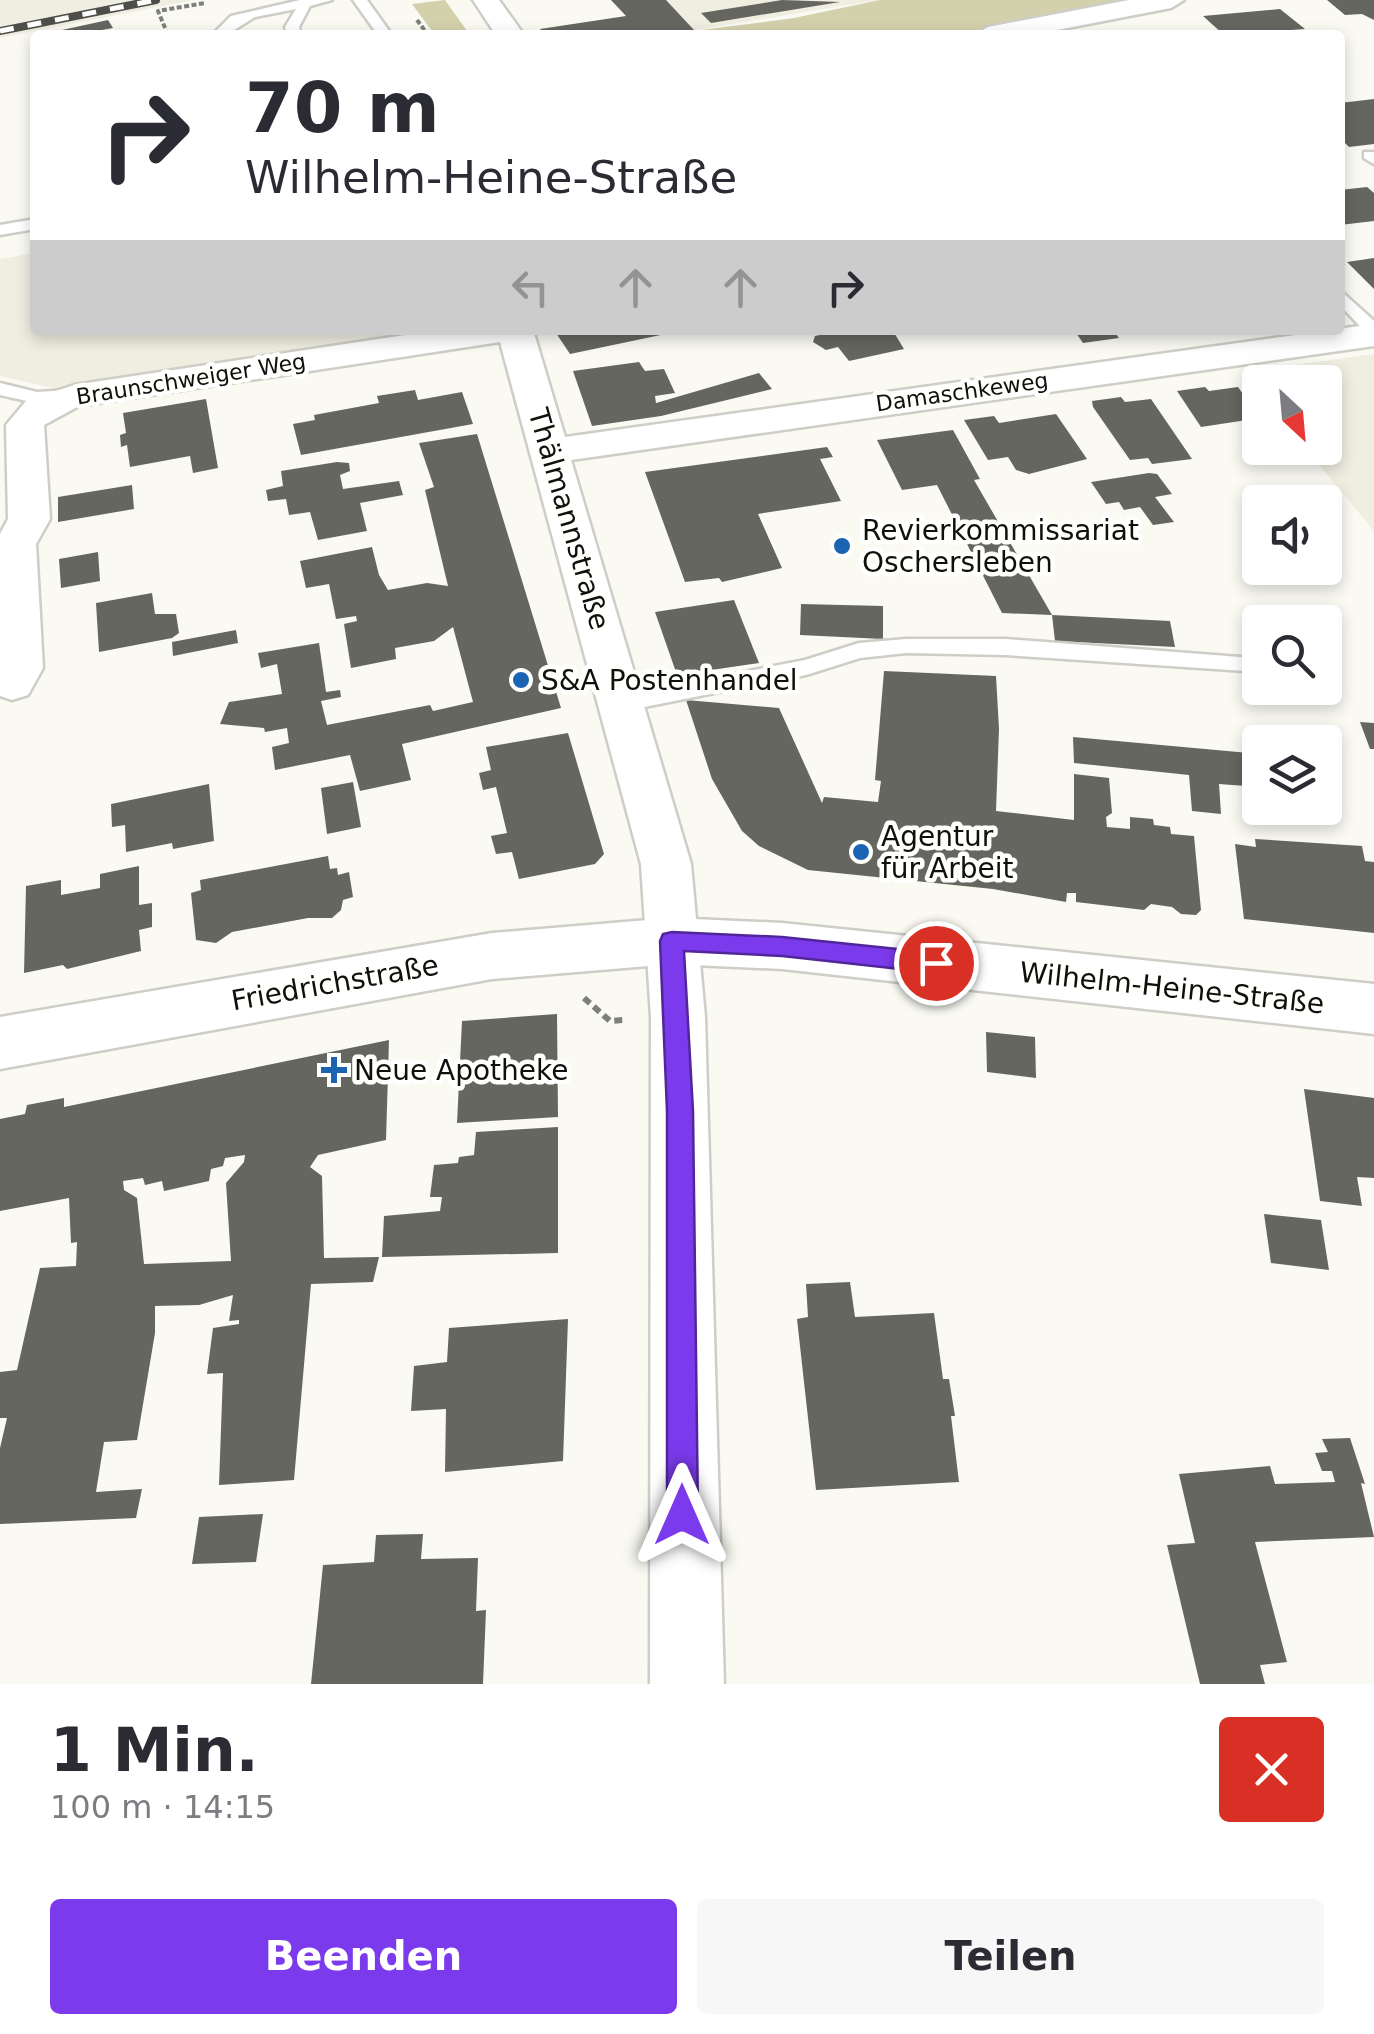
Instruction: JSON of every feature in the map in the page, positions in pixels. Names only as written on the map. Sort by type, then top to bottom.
[{"type":"street","points":[[486,0],[507,30]]},
{"type":"street","points":[[1014,30],[1172,0]]},
{"type":"street","name":"Damaschkeweg","points":[[549,451],[1374,332]]},
{"type":"street","name":"Braunschweiger Weg","points":[[12,684],[20,668],[16,544],[29,520],[25,424],[46,404],[74,396],[479,335]]},
{"type":"street","name":"Thälmannstraße","points":[[514,335],[624,703],[666,864],[680,1111],[687,1684]]},
{"type":"street","name":"Wilhelm-Heine-Straße","points":[[672,941],[782,946],[1374,1009]]},
{"type":"street","name":"Friedrichstraße","points":[[0,1043],[492,956],[672,941]]},
{"type":"lane","points":[[221,30],[236,17],[325,0]]},
{"type":"lane","points":[[360,0],[382,30]]},
{"type":"lane","points":[[293,30],[305,4]]},
{"type":"lane","points":[[0,230],[30,225]]},
{"type":"lane","points":[[1345,300],[1374,332]]},
{"type":"lane","points":[[0,389],[37,398],[74,396]]},
{"type":"lane","points":[[624,703],[806,666],[859,651],[906,646],[1006,647],[1242,665]]},
{"type":"path","points":[[166,30],[157,9],[206,3]]},
{"type":"shaded area","points":[[0,0],[193,0],[30,30],[0,38]]},
{"type":"shaded area","points":[[445,0],[466,30],[431,30],[412,4]]},
{"type":"shaded area","points":[[666,0],[879,0],[694,30]]},
{"type":"shaded area","points":[[880,0],[1144,0],[979,30],[702,30],[794,18]]},
{"type":"shaded area","points":[[30,254],[30,335],[410,335],[57,389],[0,376],[0,259]]},
{"type":"shaded area","points":[[1374,354],[1374,531],[1342,493],[1342,485],[1336,485],[1319,465],[1342,465],[1342,365],[1293,365]]},
{"type":"building","points":[[611,0],[666,0],[694,30],[540,29],[626,16]]},
{"type":"building","points":[[782,0],[840,2],[711,23],[701,13]]},
{"type":"building","points":[[1327,0],[1374,0],[1374,20],[1362,14],[1345,15]]},
{"type":"building","points":[[1280,9],[1305,29],[1218,30],[1203,16]]},
{"type":"building","points":[[108,20],[113,28],[102,30],[62,30]]},
{"type":"building","points":[[1374,99],[1374,144],[1349,147],[1345,143],[1345,102]]},
{"type":"building","points":[[1367,187],[1374,193],[1374,221],[1345,224],[1345,189]]},
{"type":"building","points":[[1374,258],[1374,289],[1347,262]]},
{"type":"building","points":[[557,335],[661,335],[570,354]]},
{"type":"building","points":[[895,335],[904,349],[849,361],[838,347],[826,350],[813,342],[815,336]]},
{"type":"building","points":[[1077,335],[1119,338],[1083,343]]},
{"type":"building","points":[[639,362],[645,371],[664,369],[675,393],[655,396],[656,403],[759,373],[772,389],[661,416],[592,426],[573,371]]},
{"type":"building","points":[[1238,387],[1242,393],[1242,421],[1201,427],[1177,391]]},
{"type":"building","points":[[415,390],[418,400],[462,392],[473,424],[301,455],[293,424],[315,420],[314,415],[379,403],[377,396]]},
{"type":"building","points":[[1121,397],[1125,402],[1151,399],[1192,459],[1152,464],[1148,458],[1130,460],[1092,401]]},
{"type":"building","points":[[206,399],[218,468],[193,473],[190,456],[130,467],[127,445],[121,447],[120,435],[126,433],[123,413]]},
{"type":"building","points":[[1056,414],[1087,459],[1029,474],[1016,470],[1008,457],[988,460],[964,420],[994,416],[999,423]]},
{"type":"building","points":[[953,430],[980,479],[974,480],[1052,615],[1002,613],[937,485],[902,490],[877,440]]},
{"type":"building","points":[[477,434],[561,708],[402,744],[411,780],[360,791],[350,755],[275,770],[272,747],[289,743],[287,728],[265,732],[264,728],[220,724],[229,702],[282,694],[277,664],[261,668],[258,653],[319,643],[326,692],[340,690],[341,697],[321,701],[327,725],[430,705],[433,711],[473,702],[453,627],[434,641],[395,648],[396,659],[351,668],[344,624],[357,621],[356,616],[336,619],[329,584],[306,588],[300,561],[372,547],[379,575],[388,590],[427,583],[448,586],[425,490],[434,487],[419,443]]},
{"type":"building","points":[[827,447],[833,457],[820,459],[841,501],[758,514],[782,568],[722,582],[719,578],[685,582],[645,472]]},
{"type":"building","points":[[349,463],[350,471],[340,475],[343,489],[399,481],[403,495],[360,503],[367,531],[318,540],[310,512],[289,515],[286,499],[268,501],[266,490],[283,486],[281,471]]},
{"type":"building","points":[[1157,474],[1172,494],[1155,497],[1174,522],[1153,525],[1140,507],[1124,510],[1119,502],[1106,504],[1091,482]]},
{"type":"building","points":[[132,485],[134,509],[58,522],[58,497]]},
{"type":"building","points":[[98,552],[100,581],[61,588],[59,559]]},
{"type":"building","points":[[152,593],[155,614],[176,614],[179,633],[172,638],[99,652],[96,603]]},
{"type":"building","points":[[734,600],[759,663],[677,675],[655,612]]},
{"type":"building","points":[[801,604],[883,606],[883,639],[800,635]]},
{"type":"building","points":[[1052,615],[1170,621],[1175,647],[1055,641]]},
{"type":"building","points":[[236,630],[238,643],[173,656],[172,642]]},
{"type":"building","points":[[884,671],[996,676],[996,811],[1074,820],[1074,774],[1109,778],[1112,813],[1106,817],[1107,827],[1130,829],[1130,817],[1153,819],[1154,825],[1170,827],[1171,834],[1194,836],[1201,910],[1196,915],[1181,914],[1172,907],[1151,904],[1144,910],[1076,902],[1076,893],[1067,893],[1066,902],[993,889],[808,870],[759,846],[742,831],[712,779],[686,700],[779,708],[822,803],[824,797],[878,802],[881,781],[875,780]]},
{"type":"building","points":[[1360,722],[1374,723],[1374,749],[1370,749]]},
{"type":"building","points":[[568,733],[604,854],[595,864],[519,879],[512,852],[496,854],[491,836],[507,833],[496,787],[483,790],[479,773],[491,770],[486,747]]},
{"type":"building","points":[[1073,737],[1242,752],[1242,786],[1219,784],[1221,814],[1192,811],[1189,775],[1074,763]]},
{"type":"building","points":[[353,782],[361,827],[327,834],[321,788]]},
{"type":"building","points":[[209,784],[214,841],[173,849],[172,843],[126,852],[125,825],[112,827],[111,804]]},
{"type":"building","points":[[1255,839],[1362,846],[1365,861],[1374,862],[1374,933],[1244,919],[1235,844],[1256,847]]},
{"type":"building","points":[[328,856],[330,869],[337,868],[338,875],[349,872],[353,897],[343,900],[341,910],[332,918],[308,918],[232,932],[216,943],[196,940],[191,893],[201,890],[200,880]]},
{"type":"building","points":[[139,866],[139,905],[152,903],[152,927],[139,930],[141,951],[67,969],[63,965],[24,973],[26,886],[61,880],[61,895],[100,888],[100,874]]},
{"type":"building","points":[[557,1014],[558,1117],[457,1123],[462,1021]]},
{"type":"building","points":[[986,1032],[1035,1037],[1036,1078],[987,1072]]},
{"type":"building","points":[[389,1040],[386,1140],[318,1155],[310,1167],[322,1176],[324,1258],[379,1257],[373,1282],[311,1284],[294,1480],[219,1485],[223,1373],[207,1374],[213,1328],[239,1324],[239,1320],[229,1321],[233,1295],[199,1305],[155,1306],[155,1333],[137,1440],[104,1442],[96,1492],[142,1489],[136,1518],[0,1524],[0,1448],[7,1418],[0,1418],[0,1372],[17,1370],[40,1268],[76,1266],[77,1242],[71,1243],[69,1198],[0,1211],[0,1119],[25,1114],[27,1105],[64,1098],[64,1107]],"holes":[[[245,1155],[244,1162],[226,1183],[231,1261],[144,1264],[137,1198],[124,1190],[123,1181],[143,1178],[145,1185],[162,1181],[164,1191],[209,1181],[211,1169],[223,1166],[225,1158]]]},
{"type":"building","points":[[1304,1089],[1374,1098],[1374,1178],[1357,1177],[1362,1206],[1320,1201]]},
{"type":"building","points":[[558,1127],[558,1253],[382,1257],[384,1216],[440,1211],[442,1197],[430,1197],[434,1165],[458,1163],[459,1157],[474,1155],[476,1132]]},
{"type":"building","points":[[1264,1214],[1321,1220],[1329,1270],[1271,1263]]},
{"type":"building","points":[[850,1282],[855,1317],[934,1313],[943,1379],[949,1379],[955,1416],[951,1416],[959,1482],[816,1490],[797,1319],[808,1317],[806,1284]]},
{"type":"building","points":[[568,1319],[563,1461],[445,1472],[446,1409],[411,1411],[414,1366],[447,1362],[449,1328]]},
{"type":"building","points":[[1350,1438],[1365,1484],[1361,1483],[1374,1537],[1255,1542],[1287,1662],[1260,1665],[1265,1684],[1200,1684],[1167,1545],[1195,1543],[1179,1474],[1270,1466],[1275,1484],[1335,1482],[1332,1471],[1322,1471],[1315,1453],[1328,1452],[1322,1439]]},
{"type":"building","points":[[263,1514],[256,1562],[192,1564],[199,1517]]},
{"type":"building","points":[[423,1534],[421,1559],[478,1558],[476,1611],[486,1610],[483,1684],[311,1684],[323,1565],[374,1562],[376,1535]]},
{"type":"railway","points":[[0,31],[156,0]]},
{"type":"place","name":"Revierkommissariat Oschersleben","points":[[842,546]]},
{"type":"place","name":"S&A Postenhandel","points":[[521,680]]},
{"type":"place","name":"Agentur für Arbeit","points":[[861,852]]},
{"type":"place","name":"Neue Apotheke","points":[[334,1070]]},
{"type":"route","points":[[682,1515],[680,1111],[672,941],[782,946],[936,963]]}]
